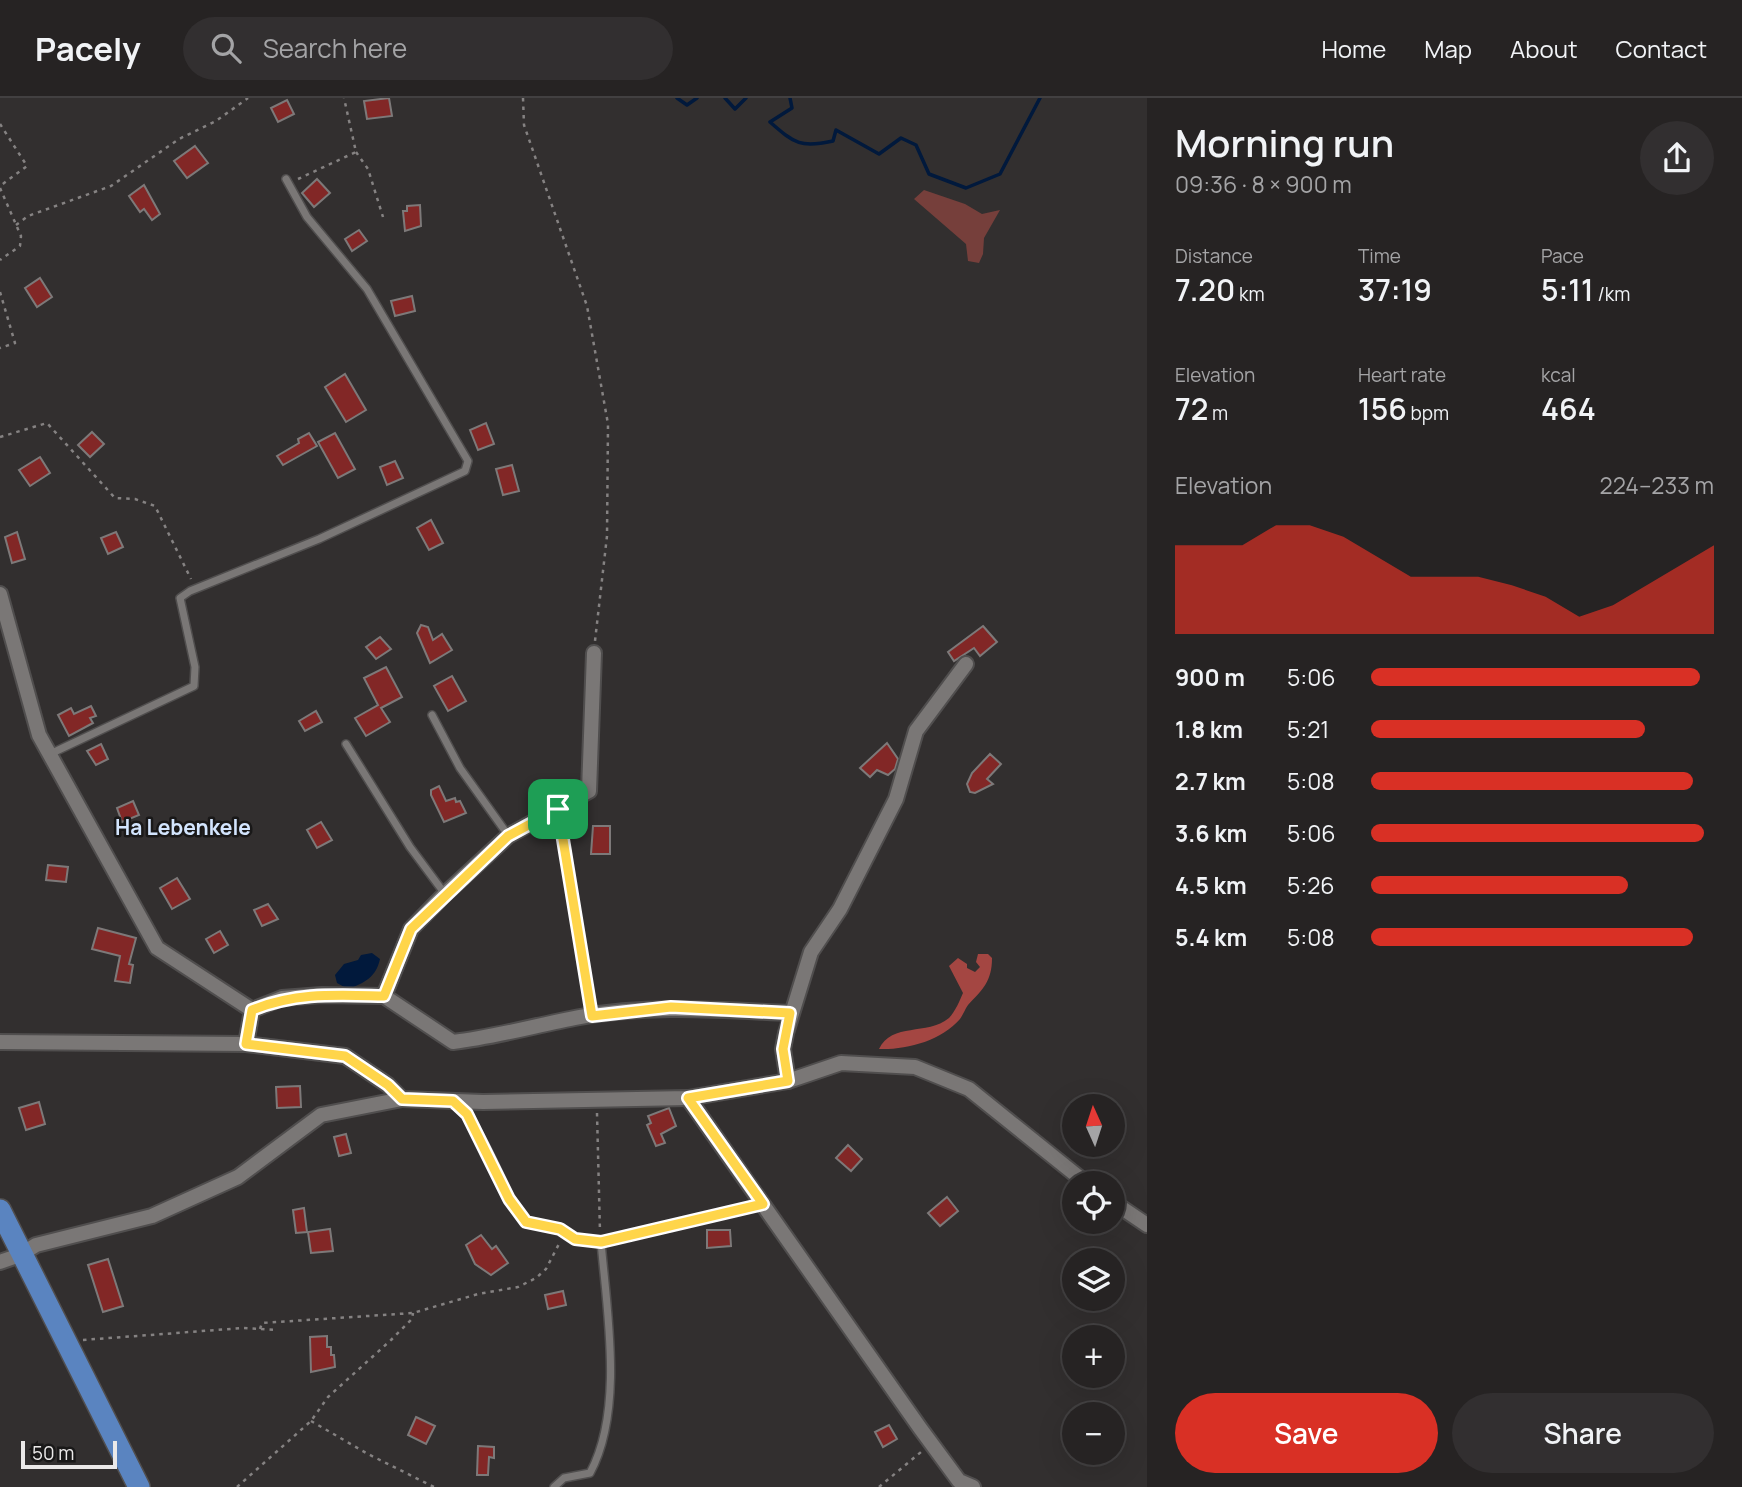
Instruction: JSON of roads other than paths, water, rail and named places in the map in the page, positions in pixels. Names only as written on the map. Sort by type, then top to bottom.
[{"type":"main road","points":[[0,1210],[10,1259],[66,1344],[139,1487]]},
{"type":"street","points":[[0,597],[38,735],[158,948],[252,1010]]},
{"type":"street","points":[[384,996],[411,929],[445,894],[508,836],[589,791],[594,653]]},
{"type":"street","points":[[788,1081],[783,1049],[790,1013],[811,952],[839,909],[896,799],[916,731],[966,664]]},
{"type":"street","points":[[252,1010],[282,998],[322,995],[384,996],[453,1042],[494,1037],[592,1016],[671,1007],[790,1013]]},
{"type":"street","points":[[246,1044],[252,1010]]},
{"type":"street","points":[[0,1042],[246,1044],[345,1056],[388,1085],[402,1099]]},
{"type":"street","points":[[10,1259],[36,1245],[152,1216],[238,1177],[321,1115],[402,1099],[453,1101],[688,1098],[788,1081],[841,1063],[915,1067],[969,1089],[1071,1171]]},
{"type":"street","points":[[688,1098],[959,1481],[974,1487]]},
{"type":"street","points":[[1125,1210],[1147,1225]]},
{"type":"lane","points":[[50,755],[194,687],[195,667],[180,598],[465,471],[468,461],[367,289],[307,216],[287,181]]},
{"type":"lane","points":[[432,715],[460,768],[508,836]]},
{"type":"lane","points":[[346,744],[410,847],[445,894]]},
{"type":"lane","points":[[558,809],[592,1016]]},
{"type":"lane","points":[[453,1101],[467,1114],[509,1199],[526,1222],[560,1229],[575,1239],[601,1242],[609,1329],[609,1403],[601,1453],[590,1473],[564,1478],[554,1487]]},
{"type":"water","points":[[372,953],[380,959],[369,978],[348,989],[337,983],[335,975],[344,964],[358,960],[361,955]]},
{"type":"waterway","points":[[677,98],[687,105],[697,98]]},
{"type":"waterway","points":[[725,98],[735,109],[746,98]]},
{"type":"waterway","points":[[790,98],[792,108],[770,122],[792,140],[806,144],[833,141],[836,130],[879,154],[901,138],[916,145],[929,174],[966,188],[1000,174],[1040,98]]},
{"type":"district","name":"Ha Lebenkele","points":[[183,828]]}]
